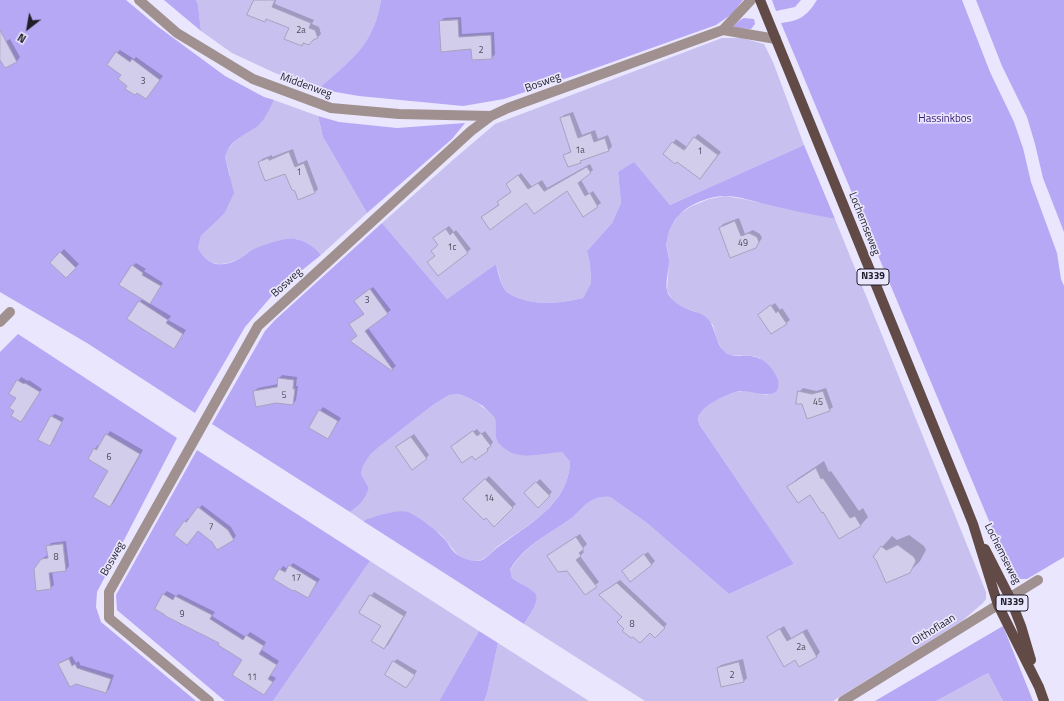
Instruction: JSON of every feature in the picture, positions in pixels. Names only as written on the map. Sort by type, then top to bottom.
[{"type":"main road","name":"Lochemseweg","points":[[760,0],[973,524],[1010,598],[1021,626],[1044,701]]},
{"type":"main road","name":"Lochemseweg","points":[[973,524],[998,605],[1039,687]]},
{"type":"street","name":"Middenweg","points":[[139,0],[177,33],[253,79],[331,108],[398,114],[491,116]]},
{"type":"street","name":"Bosweg","points":[[209,701],[109,618],[109,592],[258,326],[471,131],[491,116],[508,108],[723,30],[751,0]]},
{"type":"street","name":"Bosweg","points":[[723,30],[776,39]]},
{"type":"street","points":[[0,322],[10,312]]},
{"type":"street","name":"Olthoflaan","points":[[843,701],[1038,580]]},
{"type":"shaded area","points":[[196,0],[381,0],[375,24],[364,45],[345,65],[318,89],[275,73],[232,53],[201,31]]},
{"type":"shaded area","points":[[722,38],[742,38],[764,44],[773,62],[804,145],[670,205],[634,163],[618,172],[621,203],[612,223],[587,251],[590,264],[591,283],[583,298],[542,303],[526,301],[518,298],[509,294],[505,290],[496,264],[447,299],[382,223],[495,124]]},
{"type":"shaded area","points":[[274,100],[318,116],[323,137],[367,213],[321,255],[316,249],[306,242],[292,239],[250,251],[242,257],[229,263],[217,264],[202,255],[198,248],[201,236],[224,214],[230,175],[225,157],[226,152],[242,135],[260,124]]},
{"type":"shaded area","points":[[725,196],[835,219],[986,592],[986,599],[983,603],[962,621],[833,701],[645,701],[524,624],[532,611],[534,592],[512,578],[510,571],[530,547],[573,517],[589,502],[596,498],[604,497],[610,497],[647,523],[729,594],[794,564],[699,424],[698,417],[700,412],[710,404],[731,393],[749,391],[768,395],[760,358],[753,356],[730,355],[723,351],[717,340],[713,325],[697,312],[680,307],[674,302],[667,291],[669,259],[666,241],[671,227],[679,214],[692,206],[709,199]]},
{"type":"shaded area","points":[[459,394],[469,398],[487,410],[495,418],[496,436],[500,445],[508,451],[562,452],[570,462],[568,477],[563,490],[545,512],[479,561],[469,560],[458,555],[439,533],[399,512],[385,513],[363,521],[350,512],[362,502],[369,488],[361,474],[363,466],[370,455],[433,405],[449,395]]},
{"type":"shaded area","points":[[370,561],[479,631],[439,701],[273,701]]},
{"type":"shaded area","points":[[498,643],[589,701],[484,701],[487,694]]},
{"type":"shaded area","points":[[988,673],[1003,701],[936,701]]},
{"type":"green space","points":[[0,0],[126,0],[157,26],[225,76],[264,97],[274,100],[259,125],[239,138],[227,151],[225,157],[234,193],[224,214],[201,236],[198,248],[202,255],[212,263],[217,264],[235,261],[250,251],[272,242],[291,239],[306,242],[316,249],[321,255],[276,291],[245,327],[195,413],[87,343],[0,292]]},
{"type":"green space","points":[[164,0],[196,0],[201,31]]},
{"type":"green space","points":[[381,0],[743,0],[732,14],[716,25],[504,99],[463,106],[359,96],[318,89],[345,65],[364,45],[375,24]]},
{"type":"green space","points":[[772,0],[801,0],[795,7],[776,11]]},
{"type":"green space","name":"Hassinkbos","points":[[817,0],[962,0],[990,72],[1014,122],[1023,148],[1031,182],[1057,253],[1061,279],[1064,286],[1064,557],[1027,579],[1017,579],[1012,576],[781,23],[793,21],[802,17],[810,10]]},
{"type":"green space","points":[[976,0],[1064,0],[1064,232],[1043,178],[1027,117],[1002,66]]},
{"type":"green space","points":[[744,18],[754,19],[755,24],[751,29],[731,28],[740,20]]},
{"type":"green space","points":[[318,116],[339,122],[397,128],[465,123],[452,139],[367,213],[323,137]]},
{"type":"green space","points":[[804,145],[835,219],[742,198],[718,196],[704,200],[684,210],[672,225],[667,242],[669,261],[667,287],[668,293],[671,297],[680,306],[708,319],[713,327],[721,348],[724,351],[734,356],[752,356],[759,358],[772,369],[778,379],[778,387],[776,392],[765,394],[740,391],[729,394],[710,404],[700,413],[698,419],[699,424],[794,564],[729,594],[647,523],[610,497],[594,499],[585,505],[573,517],[538,540],[516,561],[510,570],[512,578],[532,590],[536,595],[534,608],[524,624],[363,521],[392,512],[408,512],[417,517],[444,538],[453,551],[459,556],[470,560],[482,560],[534,522],[555,502],[563,490],[568,477],[570,462],[562,452],[532,455],[518,455],[512,453],[503,448],[496,439],[495,418],[483,406],[459,394],[449,395],[433,405],[370,455],[363,466],[361,474],[369,488],[362,502],[350,512],[212,424],[265,331],[275,320],[382,223],[447,299],[496,264],[500,281],[509,294],[526,301],[542,303],[575,300],[583,298],[591,283],[590,264],[587,251],[612,223],[621,203],[618,172],[634,162],[670,205]]},
{"type":"green space","points":[[18,334],[177,438],[97,592],[96,607],[101,622],[196,701],[0,701],[0,352]]},
{"type":"green space","points":[[197,450],[370,561],[273,701],[225,701],[117,610],[116,595]]},
{"type":"green space","points":[[1003,626],[1033,701],[1003,701],[988,673],[936,701],[875,701]]},
{"type":"green space","points":[[479,631],[498,643],[487,694],[484,701],[439,701]]},
{"type":"building","points":[[254,0],[275,0],[272,7],[311,23],[309,28],[315,30],[318,38],[313,40],[309,45],[303,43],[302,46],[284,39],[289,28],[266,19],[265,22],[247,15]]},
{"type":"building","points":[[458,20],[459,37],[491,35],[492,59],[472,60],[471,49],[441,52],[439,21]]},
{"type":"building","points":[[0,30],[17,62],[5,68],[0,60]]},
{"type":"building","points":[[116,52],[130,62],[132,59],[160,80],[146,99],[137,93],[135,95],[125,89],[127,86],[118,79],[121,75],[107,65]]},
{"type":"building","points":[[570,115],[578,138],[591,133],[594,142],[605,138],[609,151],[580,161],[581,163],[568,167],[563,155],[571,152],[560,118]]},
{"type":"building","points":[[694,137],[718,155],[700,179],[677,162],[675,164],[663,154],[672,142],[684,150]]},
{"type":"building","points":[[289,152],[295,167],[304,163],[315,193],[298,200],[295,191],[292,190],[285,174],[265,181],[258,162],[268,158],[269,160]]},
{"type":"building","points":[[587,167],[591,173],[578,183],[585,196],[590,193],[598,207],[583,217],[567,191],[534,214],[526,203],[490,230],[481,217],[499,205],[497,202],[511,192],[506,184],[518,175],[528,189],[538,183],[544,191]]},
{"type":"building","points":[[735,221],[741,236],[749,233],[757,237],[759,242],[756,248],[730,258],[719,228]]},
{"type":"building","points":[[446,229],[450,235],[453,232],[468,253],[438,276],[427,262],[435,256],[431,251],[438,245],[433,238]]},
{"type":"building","points":[[60,252],[76,268],[66,278],[50,263]]},
{"type":"building","points":[[132,265],[143,273],[142,275],[161,286],[150,304],[119,285]]},
{"type":"building","points":[[370,289],[388,314],[365,331],[393,370],[392,371],[350,341],[357,336],[349,324],[364,314],[354,301]]},
{"type":"building","points":[[139,301],[168,320],[166,323],[183,334],[174,349],[127,319]]},
{"type":"building","points":[[771,305],[776,313],[778,311],[787,324],[771,334],[758,315]]},
{"type":"building","points":[[278,378],[294,380],[293,389],[295,389],[293,405],[276,403],[256,407],[253,391],[277,387]]},
{"type":"building","points":[[17,380],[40,392],[21,422],[11,416],[14,411],[9,408],[16,398],[9,394]]},
{"type":"building","points":[[798,391],[812,394],[823,391],[830,411],[807,419],[802,404],[796,404]]},
{"type":"building","points":[[319,410],[338,421],[328,439],[309,428]]},
{"type":"building","points":[[51,416],[62,422],[50,446],[38,440]]},
{"type":"building","points":[[473,431],[477,436],[481,433],[491,446],[487,449],[488,451],[475,460],[472,456],[462,463],[451,447]]},
{"type":"building","points":[[106,434],[140,454],[110,507],[93,497],[108,471],[88,459],[94,448],[96,450]]},
{"type":"building","points":[[411,437],[427,459],[412,470],[396,447]]},
{"type":"building","points":[[816,468],[821,479],[823,478],[850,518],[855,516],[861,526],[839,539],[823,512],[822,513],[810,495],[798,503],[787,487]]},
{"type":"building","points":[[485,479],[513,508],[494,527],[486,518],[484,520],[463,499]]},
{"type":"building","points":[[536,482],[550,496],[538,508],[524,493]]},
{"type":"building","points":[[198,507],[228,530],[234,540],[217,550],[212,542],[198,531],[187,545],[174,535],[184,521],[186,522]]},
{"type":"building","points":[[576,537],[584,549],[579,553],[581,556],[576,560],[597,587],[585,595],[567,571],[558,572],[547,556]]},
{"type":"building","points":[[63,544],[66,571],[49,573],[51,589],[36,591],[34,569],[41,559],[48,558],[46,546]]},
{"type":"building","points":[[898,545],[914,557],[916,561],[910,573],[886,583],[876,560],[873,557],[881,546],[886,550]]},
{"type":"building","points":[[644,554],[652,565],[630,582],[622,571]]},
{"type":"building","points":[[289,565],[317,582],[308,598],[273,579],[279,569],[285,572]]},
{"type":"building","points":[[617,583],[665,628],[655,638],[650,633],[640,643],[622,631],[624,629],[617,622],[622,617],[599,595]]},
{"type":"building","points":[[163,594],[173,600],[175,596],[212,615],[210,619],[243,640],[246,635],[264,646],[259,654],[277,665],[268,679],[273,682],[264,695],[232,675],[242,660],[218,645],[219,643],[165,616],[155,609]]},
{"type":"building","points":[[370,595],[404,616],[384,649],[371,641],[381,626],[359,613]]},
{"type":"building","points":[[780,629],[787,641],[803,632],[817,657],[799,667],[795,660],[784,667],[767,637]]},
{"type":"building","points":[[69,659],[72,666],[75,664],[77,668],[111,679],[106,693],[76,684],[70,687],[58,664]]},
{"type":"building","points":[[393,661],[415,675],[406,688],[385,675]]},
{"type":"building","points":[[739,662],[744,682],[721,687],[717,668]]}]
